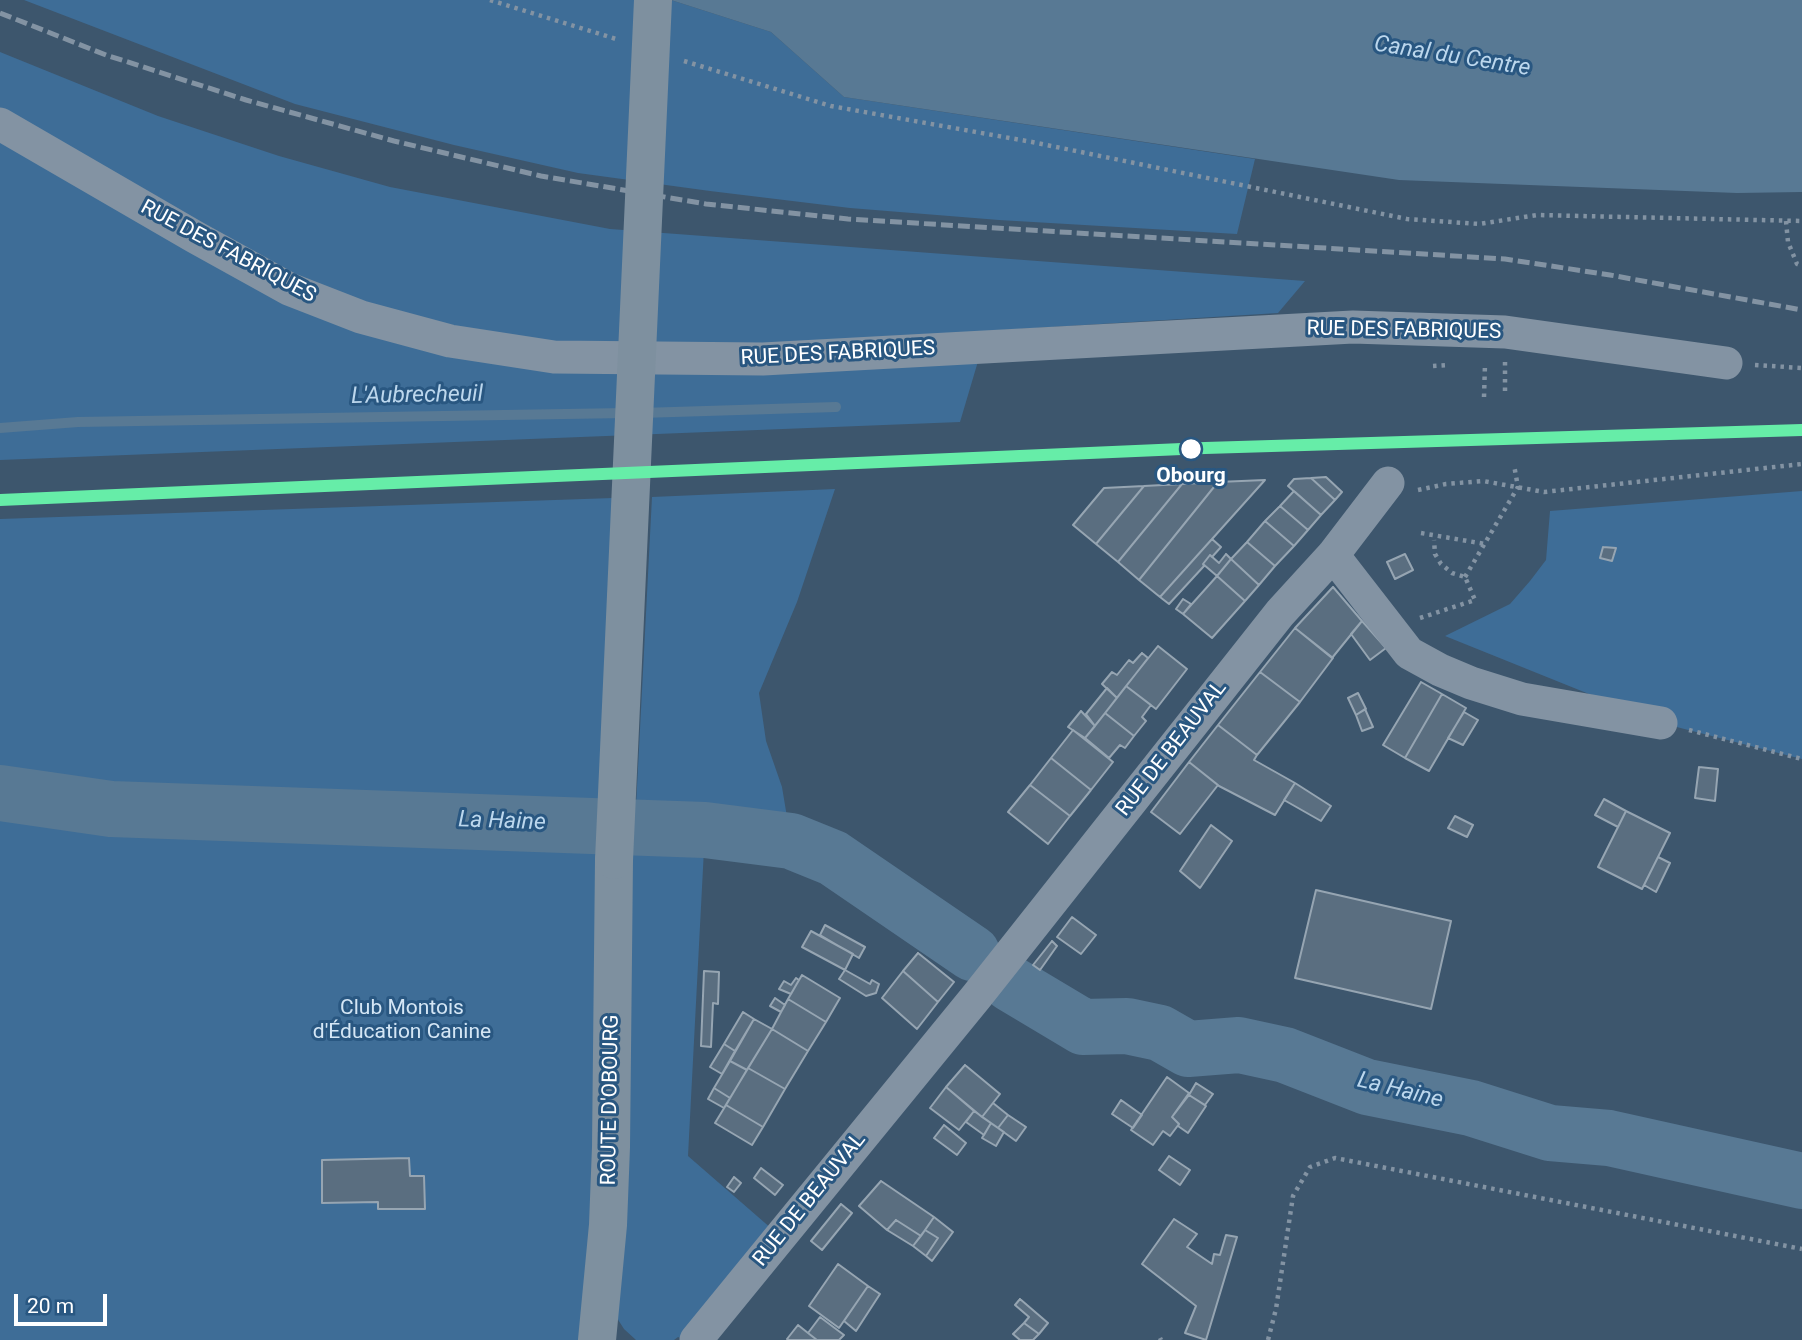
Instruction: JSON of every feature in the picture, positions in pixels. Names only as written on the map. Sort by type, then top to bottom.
[{"type":"main road","name":"ROUTE D'OBOURG","points":[[597,1340],[609,1212],[614,860],[653,0]]},
{"type":"street","name":"RUE DES FABRIQUES","points":[[0,124],[289,289],[360,317],[450,341],[555,357],[763,359],[1353,327],[1505,332],[1726,363]]},
{"type":"street","name":"RUE DE BEAUVAL","points":[[696,1340],[977,996],[1280,613],[1333,555],[1388,483]]},
{"type":"street","points":[[1333,555],[1409,653],[1440,670],[1522,699],[1661,723]]},
{"type":"path","points":[[490,0],[621,41]]},
{"type":"path","points":[[673,57],[831,106],[1046,144],[1407,219],[1479,225],[1537,215],[1802,221]]},
{"type":"path","points":[[1786,221],[1788,242],[1797,264],[1802,266]]},
{"type":"path","points":[[1726,363],[1802,368]]},
{"type":"path","points":[[1472,364],[1485,364],[1484,397]]},
{"type":"path","points":[[1433,366],[1459,365]]},
{"type":"path","points":[[1388,483],[1400,494],[1446,484],[1483,481],[1544,492],[1802,464]]},
{"type":"path","points":[[1465,577],[1518,487],[1514,465]]},
{"type":"path","points":[[1421,533],[1485,544]]},
{"type":"path","points":[[1390,628],[1475,600],[1465,577],[1452,573],[1441,564],[1435,554],[1434,540]]},
{"type":"path","points":[[1661,723],[1802,759]]},
{"type":"path","points":[[1268,1340],[1276,1309],[1293,1196],[1310,1167],[1335,1158],[1802,1249]]},
{"type":"green space","points":[[24,0],[671,0],[771,32],[844,97],[1255,159],[1237,234],[850,208],[710,191],[578,173],[454,145],[295,104]]},
{"type":"green space","points":[[0,52],[158,116],[279,156],[390,187],[610,229],[1305,281],[1278,313],[987,331],[960,422],[0,460]]},
{"type":"green space","name":"Club Montois d'Éducation Canine","points":[[835,489],[797,602],[759,693],[766,741],[782,787],[791,841],[705,830],[688,1156],[780,1236],[685,1340],[678,1337],[674,1340],[636,1340],[624,1329],[603,1296],[597,1340],[0,1340],[0,519],[613,498],[612,1138],[635,826],[652,497]]},
{"type":"green space","points":[[1802,491],[1802,759],[1661,723],[1445,636],[1510,604],[1530,581],[1546,560],[1550,511]]},
{"type":"water","name":"Canal du Centre","points":[[671,0],[1802,0],[1802,192],[1737,193],[1399,180],[844,97],[771,32]]},
{"type":"building","points":[[1326,477],[1342,492],[1335,500],[1311,478]]},
{"type":"building","points":[[1311,478],[1335,500],[1321,515],[1288,486],[1294,479]]},
{"type":"building","points":[[1265,480],[1160,597],[1139,580],[1218,482]]},
{"type":"building","points":[[1218,482],[1139,580],[1118,562],[1182,484]]},
{"type":"building","points":[[1182,484],[1118,562],[1096,544],[1144,486]]},
{"type":"building","points":[[1144,486],[1096,544],[1073,525],[1104,488]]},
{"type":"building","points":[[1294,491],[1321,515],[1308,530],[1280,506]]},
{"type":"building","points":[[1280,506],[1308,530],[1294,546],[1265,521]]},
{"type":"building","points":[[1265,521],[1294,546],[1275,566],[1247,542]]},
{"type":"building","points":[[1212,539],[1221,547],[1212,557],[1210,555],[1204,566],[1169,604],[1160,597]]},
{"type":"building","points":[[1247,542],[1275,566],[1259,585],[1231,559]]},
{"type":"building","points":[[1603,547],[1616,548],[1612,561],[1600,558]]},
{"type":"building","points":[[1226,554],[1231,559],[1217,576],[1203,564],[1210,555],[1219,563]]},
{"type":"building","points":[[1405,554],[1413,570],[1395,579],[1387,562]]},
{"type":"building","points":[[1231,559],[1259,585],[1245,601],[1217,576]]},
{"type":"building","points":[[1217,576],[1245,601],[1212,638],[1183,614]]},
{"type":"building","points":[[1333,587],[1362,621],[1332,658],[1295,628]]},
{"type":"building","points":[[1183,599],[1191,604],[1183,614],[1176,609]]},
{"type":"building","points":[[1362,621],[1386,648],[1370,660],[1351,634]]},
{"type":"building","points":[[1295,628],[1333,658],[1300,702],[1260,672]]},
{"type":"building","points":[[1158,646],[1187,669],[1156,709],[1126,686]]},
{"type":"building","points":[[1142,653],[1148,658],[1117,698],[1102,684],[1112,672],[1117,675],[1129,660],[1133,663]]},
{"type":"building","points":[[1260,672],[1300,702],[1257,755],[1218,725]]},
{"type":"building","points":[[1421,682],[1442,694],[1405,758],[1383,745]]},
{"type":"building","points":[[1126,686],[1151,705],[1142,717],[1146,721],[1134,736],[1105,713]]},
{"type":"building","points":[[1107,688],[1117,698],[1095,726],[1086,714]]},
{"type":"building","points":[[1358,693],[1366,709],[1356,715],[1348,698]]},
{"type":"building","points":[[1442,694],[1466,708],[1429,771],[1405,758]]},
{"type":"building","points":[[1365,709],[1373,727],[1362,731],[1356,715]]},
{"type":"building","points":[[1081,711],[1095,726],[1085,738],[1068,727]]},
{"type":"building","points":[[1464,712],[1478,720],[1463,745],[1448,738]]},
{"type":"building","points":[[1105,713],[1134,736],[1125,748],[1120,745],[1109,758],[1085,738]]},
{"type":"building","points":[[1218,725],[1257,755],[1254,760],[1295,783],[1275,815],[1219,786],[1189,762]]},
{"type":"building","points":[[1073,730],[1113,762],[1091,790],[1051,758]]},
{"type":"building","points":[[1051,758],[1091,790],[1070,816],[1030,785]]},
{"type":"building","points":[[1189,762],[1218,785],[1180,834],[1151,812]]},
{"type":"building","points":[[1699,767],[1718,769],[1715,801],[1695,798]]},
{"type":"building","points":[[1295,783],[1331,806],[1321,821],[1284,800]]},
{"type":"building","points":[[1030,785],[1070,816],[1048,844],[1008,812]]},
{"type":"building","points":[[1604,799],[1626,811],[1618,827],[1595,815]]},
{"type":"building","points":[[1626,811],[1670,833],[1642,889],[1598,867]]},
{"type":"building","points":[[1455,816],[1473,825],[1467,837],[1448,828]]},
{"type":"building","points":[[1211,825],[1232,841],[1200,888],[1180,871]]},
{"type":"building","points":[[1658,857],[1670,863],[1656,892],[1644,885]]},
{"type":"building","points":[[1316,890],[1451,921],[1431,1009],[1295,978]]},
{"type":"building","points":[[1072,917],[1096,935],[1081,954],[1057,937]]},
{"type":"building","points":[[825,925],[865,947],[859,958],[820,935]]},
{"type":"building","points":[[811,931],[853,954],[845,970],[802,947]]},
{"type":"building","points":[[1052,941],[1057,946],[1040,970],[1033,965]]},
{"type":"building","points":[[918,953],[954,982],[938,1002],[903,971]]},
{"type":"building","points":[[845,970],[870,984],[872,980],[879,984],[876,993],[866,996],[839,979]]},
{"type":"building","points":[[704,971],[719,972],[718,1004],[713,1003],[711,1047],[701,1046]]},
{"type":"building","points":[[903,971],[938,1002],[917,1029],[882,998]]},
{"type":"building","points":[[802,975],[840,998],[826,1022],[788,999]]},
{"type":"building","points":[[796,978],[799,980],[791,994],[779,989],[784,981],[791,985]]},
{"type":"building","points":[[775,998],[785,1005],[781,1012],[770,1006]]},
{"type":"building","points":[[788,999],[826,1022],[808,1051],[772,1029]]},
{"type":"building","points":[[743,1012],[754,1019],[735,1051],[724,1044]]},
{"type":"building","points":[[754,1019],[772,1029],[747,1070],[730,1061]]},
{"type":"building","points":[[772,1029],[808,1051],[785,1089],[748,1068]]},
{"type":"building","points":[[724,1044],[735,1051],[722,1074],[710,1067]]},
{"type":"building","points":[[730,1061],[747,1070],[730,1098],[714,1088]]},
{"type":"building","points":[[965,1065],[1000,1094],[982,1117],[946,1087]]},
{"type":"building","points":[[748,1068],[785,1089],[763,1127],[726,1105]]},
{"type":"building","points":[[1167,1077],[1189,1093],[1172,1117],[1179,1124],[1170,1136],[1163,1131],[1153,1145],[1131,1130]]},
{"type":"building","points":[[1196,1083],[1213,1094],[1205,1105],[1189,1095]]},
{"type":"building","points":[[946,1087],[974,1111],[959,1130],[930,1108]]},
{"type":"building","points":[[714,1088],[730,1098],[724,1108],[708,1099]]},
{"type":"building","points":[[1189,1095],[1206,1106],[1188,1133],[1178,1126],[1172,1117]]},
{"type":"building","points":[[1121,1100],[1142,1115],[1133,1128],[1112,1114]]},
{"type":"building","points":[[993,1103],[1008,1115],[998,1128],[982,1117]]},
{"type":"building","points":[[726,1105],[763,1127],[752,1145],[715,1123]]},
{"type":"building","points":[[974,1111],[991,1123],[984,1135],[966,1122]]},
{"type":"building","points":[[1008,1115],[1026,1127],[1016,1141],[998,1128]]},
{"type":"building","points":[[991,1123],[1004,1132],[996,1146],[982,1138]]},
{"type":"building","points":[[944,1125],[966,1143],[957,1155],[934,1138]]},
{"type":"building","points":[[1169,1156],[1190,1170],[1180,1185],[1159,1170]]},
{"type":"building","points":[[409,1158],[410,1176],[424,1176],[425,1209],[378,1209],[378,1202],[322,1203],[322,1160]]},
{"type":"building","points":[[761,1168],[783,1185],[775,1195],[754,1178]]},
{"type":"building","points":[[734,1177],[741,1183],[734,1192],[727,1187]]},
{"type":"building","points":[[881,1181],[934,1217],[921,1236],[896,1220],[887,1230],[859,1206]]},
{"type":"building","points":[[841,1204],[852,1213],[822,1250],[811,1241]]},
{"type":"building","points":[[934,1217],[953,1232],[932,1261],[926,1256],[938,1238],[925,1230]]},
{"type":"building","points":[[1174,1219],[1197,1234],[1187,1247],[1212,1264],[1214,1254],[1220,1255],[1226,1235],[1237,1237],[1206,1340],[1185,1333],[1196,1306],[1142,1264]]},
{"type":"building","points":[[896,1220],[921,1236],[913,1246],[887,1230]]},
{"type":"building","points":[[925,1230],[938,1238],[926,1256],[913,1246]]},
{"type":"building","points":[[838,1264],[868,1286],[839,1328],[809,1306]]},
{"type":"building","points":[[868,1286],[880,1294],[856,1331],[844,1321]]},
{"type":"building","points":[[1020,1299],[1048,1323],[1039,1334],[1024,1323],[1029,1317],[1015,1305]]},
{"type":"building","points":[[820,1317],[844,1335],[839,1340],[817,1340],[808,1333]]},
{"type":"building","points":[[1024,1323],[1039,1334],[1033,1340],[1020,1340],[1013,1334]]},
{"type":"building","points":[[798,1325],[817,1340],[787,1339]]},
{"type":"waterway","name":"L'Aubrecheuil","points":[[641,413],[836,407]]},
{"type":"waterway","name":"L'Aubrecheuil","points":[[0,428],[78,422],[626,413]]},
{"type":"waterway","name":"La Haine","points":[[0,793],[111,809],[705,830],[791,841],[833,858],[972,953]]},
{"type":"waterway","name":"La Haine","points":[[1011,984],[1083,1027],[1127,1026],[1160,1033],[1188,1049],[1239,1045],[1285,1055],[1367,1087],[1471,1108],[1550,1133],[1609,1138],[1802,1181]]},
{"type":"railway","points":[[0,13],[106,55],[246,100],[394,141],[541,176],[706,204],[848,219],[1505,259],[1802,310]]},
{"type":"transit line","points":[[0,500],[1205,448],[1802,430]]},
{"type":"place","name":"Obourg","points":[[1191,449]]}]
